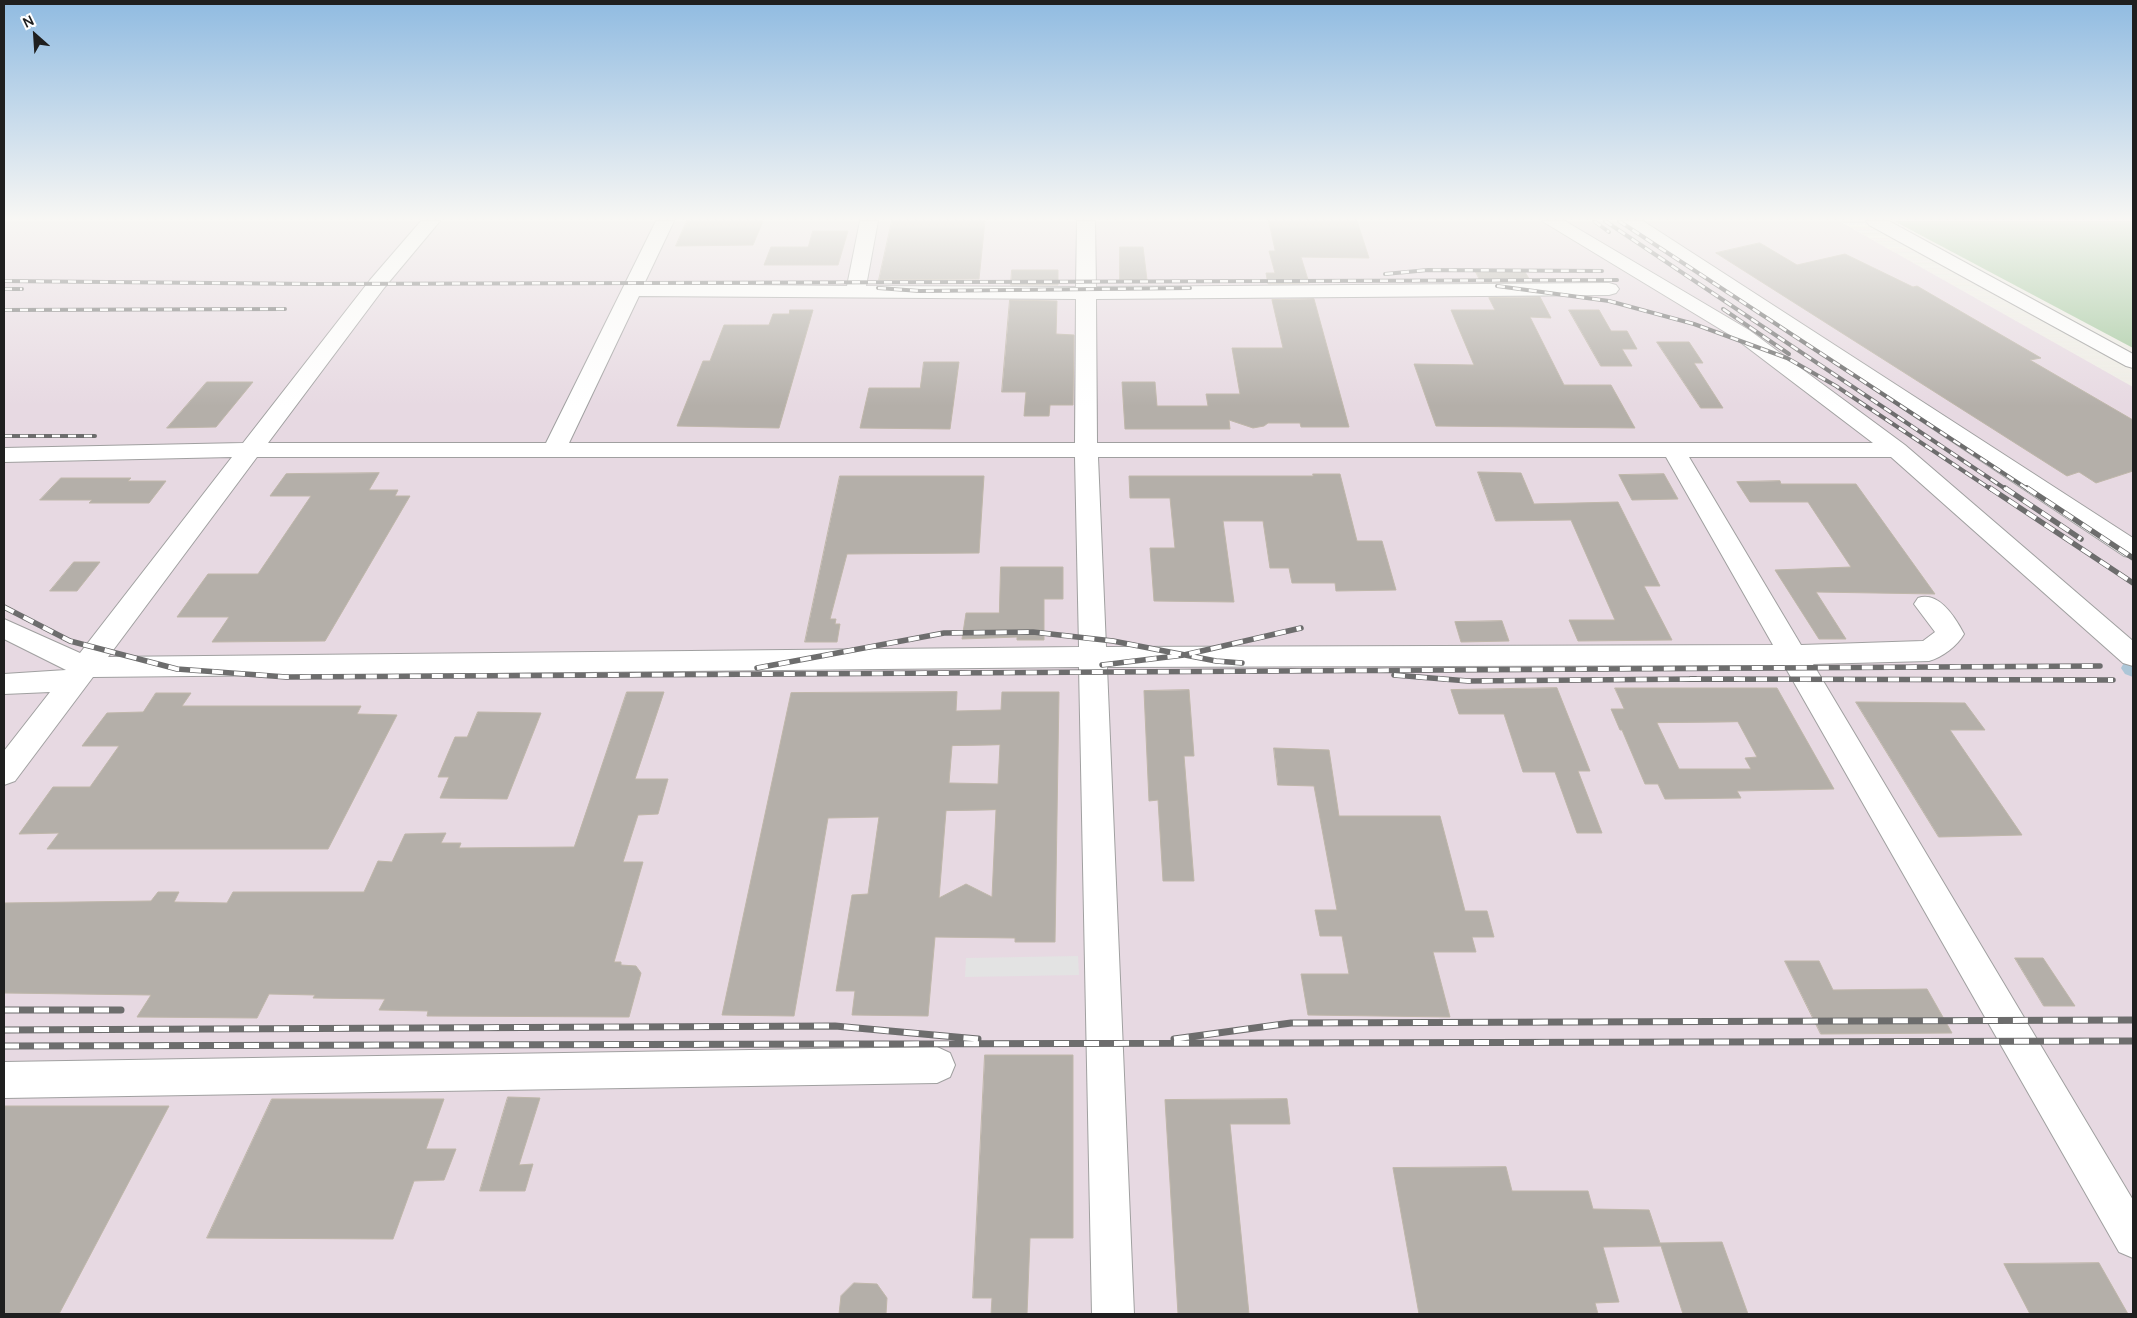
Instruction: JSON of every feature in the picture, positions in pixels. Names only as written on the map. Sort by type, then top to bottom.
[{"type":"street","points":[[4,773],[378,283]]},
{"type":"street","points":[[554,451],[636,283]]},
{"type":"street","points":[[855,292],[857,283]]},
{"type":"street","points":[[1087,283],[1086,451],[1113,1314]]},
{"type":"street","points":[[1655,283],[1742,334],[1897,450],[2133,656]]},
{"type":"street","points":[[1724,283],[2133,550]]},
{"type":"street","points":[[1974,283],[2133,377]]},
{"type":"street","points":[[1977,283],[2133,362]]},
{"type":"street","points":[[632,290],[1087,293],[1609,289]]},
{"type":"street","points":[[4,455],[250,450],[1897,450]]},
{"type":"street","points":[[1673,450],[2133,1238]]},
{"type":"street","points":[[4,684],[79,674],[1093,657],[1792,655],[1929,651],[1951,634],[1928,604]]},
{"type":"street","points":[[4,628],[79,674]]},
{"type":"street","points":[[4,1080],[937,1065]]},
{"type":"shaded area","points":[[4,283],[1948,283],[2133,387],[2133,1314],[4,1314]]},
{"type":"shaded area","points":[[1078,956],[1079,975],[965,977],[966,958]]},
{"type":"green space","points":[[2010,283],[2133,283],[2133,348]]},
{"type":"building","points":[[1011,283],[1058,283],[1058,285],[1011,285]]},
{"type":"building","points":[[1268,283],[1309,283],[1268,284]]},
{"type":"building","points":[[1762,283],[1904,283],[1913,287],[1917,286],[2041,358],[2030,360],[2133,420],[2133,471],[2096,483],[2079,472],[2067,476]]},
{"type":"building","points":[[1540,297],[1551,318],[1530,317],[1564,385],[1611,385],[1635,428],[1436,426],[1414,364],[1474,365],[1451,310],[1495,310],[1489,298]]},
{"type":"building","points":[[1314,299],[1349,427],[1301,427],[1300,423],[1268,423],[1264,426],[1253,428],[1229,420],[1230,429],[1125,429],[1122,382],[1155,382],[1157,406],[1208,406],[1206,394],[1240,394],[1232,348],[1283,348],[1272,300]]},
{"type":"building","points":[[1010,300],[1057,301],[1056,334],[1074,335],[1073,405],[1050,405],[1049,416],[1024,416],[1026,392],[1002,392]]},
{"type":"building","points":[[790,310],[813,310],[779,428],[677,426],[703,361],[710,361],[724,325],[769,325],[773,314],[789,314]]},
{"type":"building","points":[[1569,310],[1599,310],[1611,331],[1627,331],[1637,349],[1622,349],[1632,366],[1601,366]]},
{"type":"building","points":[[1657,342],[1689,342],[1703,363],[1694,363],[1723,408],[1701,408]]},
{"type":"building","points":[[924,362],[959,362],[950,429],[860,428],[869,388],[920,388]]},
{"type":"building","points":[[207,382],[253,382],[216,427],[167,428]]},
{"type":"building","points":[[1478,472],[1521,473],[1534,504],[1618,502],[1660,586],[1644,586],[1672,640],[1578,641],[1569,620],[1615,620],[1571,520],[1496,521]]},
{"type":"building","points":[[379,473],[369,490],[398,490],[395,496],[410,496],[325,641],[212,642],[229,617],[177,617],[208,574],[258,574],[311,496],[270,496],[286,474]]},
{"type":"building","points":[[1313,474],[1340,474],[1357,541],[1382,541],[1396,590],[1336,591],[1335,583],[1292,583],[1289,568],[1270,568],[1263,521],[1223,521],[1234,602],[1154,601],[1150,548],[1175,548],[1170,498],[1130,498],[1129,476],[1313,476]]},
{"type":"building","points":[[1664,474],[1678,499],[1632,500],[1619,475]]},
{"type":"building","points":[[840,476],[984,476],[979,553],[847,554],[830,619],[836,619],[835,624],[840,624],[837,642],[805,642]]},
{"type":"building","points":[[61,478],[131,478],[128,481],[166,481],[149,503],[89,503],[92,500],[40,500]]},
{"type":"building","points":[[1780,481],[1781,484],[1856,484],[1935,594],[1816,592],[1846,639],[1819,639],[1775,570],[1851,567],[1808,502],[1750,502],[1737,482]]},
{"type":"building","points":[[74,562],[100,562],[77,591],[50,591]]},
{"type":"building","points":[[1001,567],[1063,567],[1063,599],[1044,599],[1044,640],[1017,640],[1017,637],[962,639],[966,613],[999,613]]},
{"type":"building","points":[[1502,621],[1509,641],[1461,642],[1455,622]]},
{"type":"building","points":[[1557,688],[1590,771],[1578,771],[1602,833],[1577,833],[1555,772],[1523,772],[1504,714],[1459,714],[1451,690]]},
{"type":"building","points":[[1615,688],[1777,688],[1834,789],[1737,791],[1741,798],[1665,799],[1658,784],[1645,784],[1611,709],[1624,709]],"holes":[[[1738,722],[1757,757],[1745,758],[1751,769],[1679,769],[1657,723]]]},
{"type":"building","points":[[1189,690],[1194,756],[1184,756],[1194,881],[1163,881],[1158,800],[1149,801],[1144,691]]},
{"type":"building","points":[[627,692],[664,692],[635,779],[668,779],[658,814],[638,815],[623,862],[643,862],[614,962],[621,962],[621,965],[636,966],[641,973],[629,1017],[427,1016],[428,1011],[379,1010],[385,999],[313,998],[315,995],[269,994],[257,1018],[137,1017],[151,995],[4,993],[4,903],[151,901],[158,892],[179,892],[174,902],[227,903],[233,892],[364,892],[378,861],[392,862],[405,834],[446,833],[441,843],[461,843],[459,848],[574,847]]},
{"type":"building","points":[[957,692],[956,711],[1001,710],[1002,692],[1059,692],[1055,942],[1015,942],[1015,938],[935,937],[928,1016],[852,1015],[855,991],[836,991],[852,895],[868,894],[879,817],[828,818],[794,1016],[722,1015],[791,693]],"holes":[[[1000,745],[998,784],[949,783],[952,746]],[[996,810],[992,897],[966,884],[939,898],[946,811]]]},
{"type":"building","points":[[156,693],[191,693],[182,706],[361,706],[357,714],[397,715],[328,849],[47,849],[59,833],[19,834],[53,787],[90,787],[119,746],[82,746],[107,713],[143,712]]},
{"type":"building","points":[[1856,702],[1965,703],[1985,730],[1950,730],[2022,835],[1939,837]]},
{"type":"building","points":[[478,712],[541,713],[507,799],[440,798],[449,777],[438,777],[455,737],[467,737]]},
{"type":"building","points":[[1274,748],[1329,750],[1339,816],[1440,816],[1465,911],[1487,911],[1494,937],[1472,937],[1476,952],[1433,952],[1450,1017],[1308,1015],[1301,974],[1349,974],[1342,936],[1320,936],[1315,910],[1337,910],[1314,786],[1278,785]]},
{"type":"building","points":[[2015,958],[2043,958],[2075,1006],[2044,1006]]},
{"type":"building","points":[[1785,961],[1819,961],[1833,990],[1927,989],[1952,1033],[1821,1034]]},
{"type":"building","points":[[985,1055],[1073,1055],[1073,1238],[1030,1238],[1027,1314],[991,1314],[992,1298],[973,1298]]},
{"type":"building","points":[[508,1097],[540,1098],[519,1165],[533,1164],[525,1191],[480,1191]]},
{"type":"building","points":[[272,1099],[444,1099],[426,1149],[456,1149],[444,1180],[414,1181],[393,1239],[207,1238]]},
{"type":"building","points":[[1287,1099],[1290,1124],[1230,1124],[1249,1314],[1178,1314],[1165,1100]]},
{"type":"building","points":[[4,1106],[169,1106],[59,1314],[4,1314]]},
{"type":"building","points":[[1506,1167],[1512,1191],[1588,1191],[1593,1209],[1649,1210],[1660,1243],[1722,1242],[1748,1314],[1683,1314],[1661,1246],[1603,1247],[1619,1302],[1595,1303],[1598,1314],[1419,1314],[1393,1168]]},
{"type":"building","points":[[2099,1263],[2128,1314],[2030,1314],[2004,1264]]},
{"type":"building","points":[[854,1283],[877,1284],[887,1298],[886,1314],[839,1314],[841,1296]]},
{"type":"railway","points":[[160,283],[801,283]]},
{"type":"railway","points":[[1697,283],[2007,490]]},
{"type":"railway","points":[[1713,283],[2029,490]]},
{"type":"railway","points":[[1497,286],[1609,301],[1694,324],[1787,358],[1836,386],[1992,490]]},
{"type":"railway","points":[[878,288],[920,291],[1190,288]]},
{"type":"railway","points":[[4,289],[22,289]]},
{"type":"railway","points":[[4,310],[285,309]]},
{"type":"railway","points":[[1723,309],[1789,354]]},
{"type":"railway","points":[[4,436],[95,436]]},
{"type":"railway","points":[[1990,488],[2133,583]]},
{"type":"railway","points":[[2005,488],[2081,539]]},
{"type":"railway","points":[[2027,488],[2133,558]]},
{"type":"railway","points":[[4,607],[70,641],[177,669],[286,677],[2100,666]]},
{"type":"railway","points":[[1185,655],[1301,628]]},
{"type":"railway","points":[[757,668],[944,633],[1033,632],[1113,641],[1185,655]]},
{"type":"railway","points":[[1102,665],[1185,655]]},
{"type":"railway","points":[[1185,655],[1216,661],[1242,663]]},
{"type":"railway","points":[[1394,675],[1468,681],[1695,679]]},
{"type":"railway","points":[[1690,679],[1695,679]]},
{"type":"railway","points":[[1695,679],[2113,680]]},
{"type":"railway","points":[[4,1010],[121,1010]]},
{"type":"railway","points":[[1174,1039],[1291,1023],[2133,1020]]},
{"type":"railway","points":[[4,1030],[835,1026],[978,1039]]},
{"type":"railway","points":[[4,1046],[2133,1041]]}]
